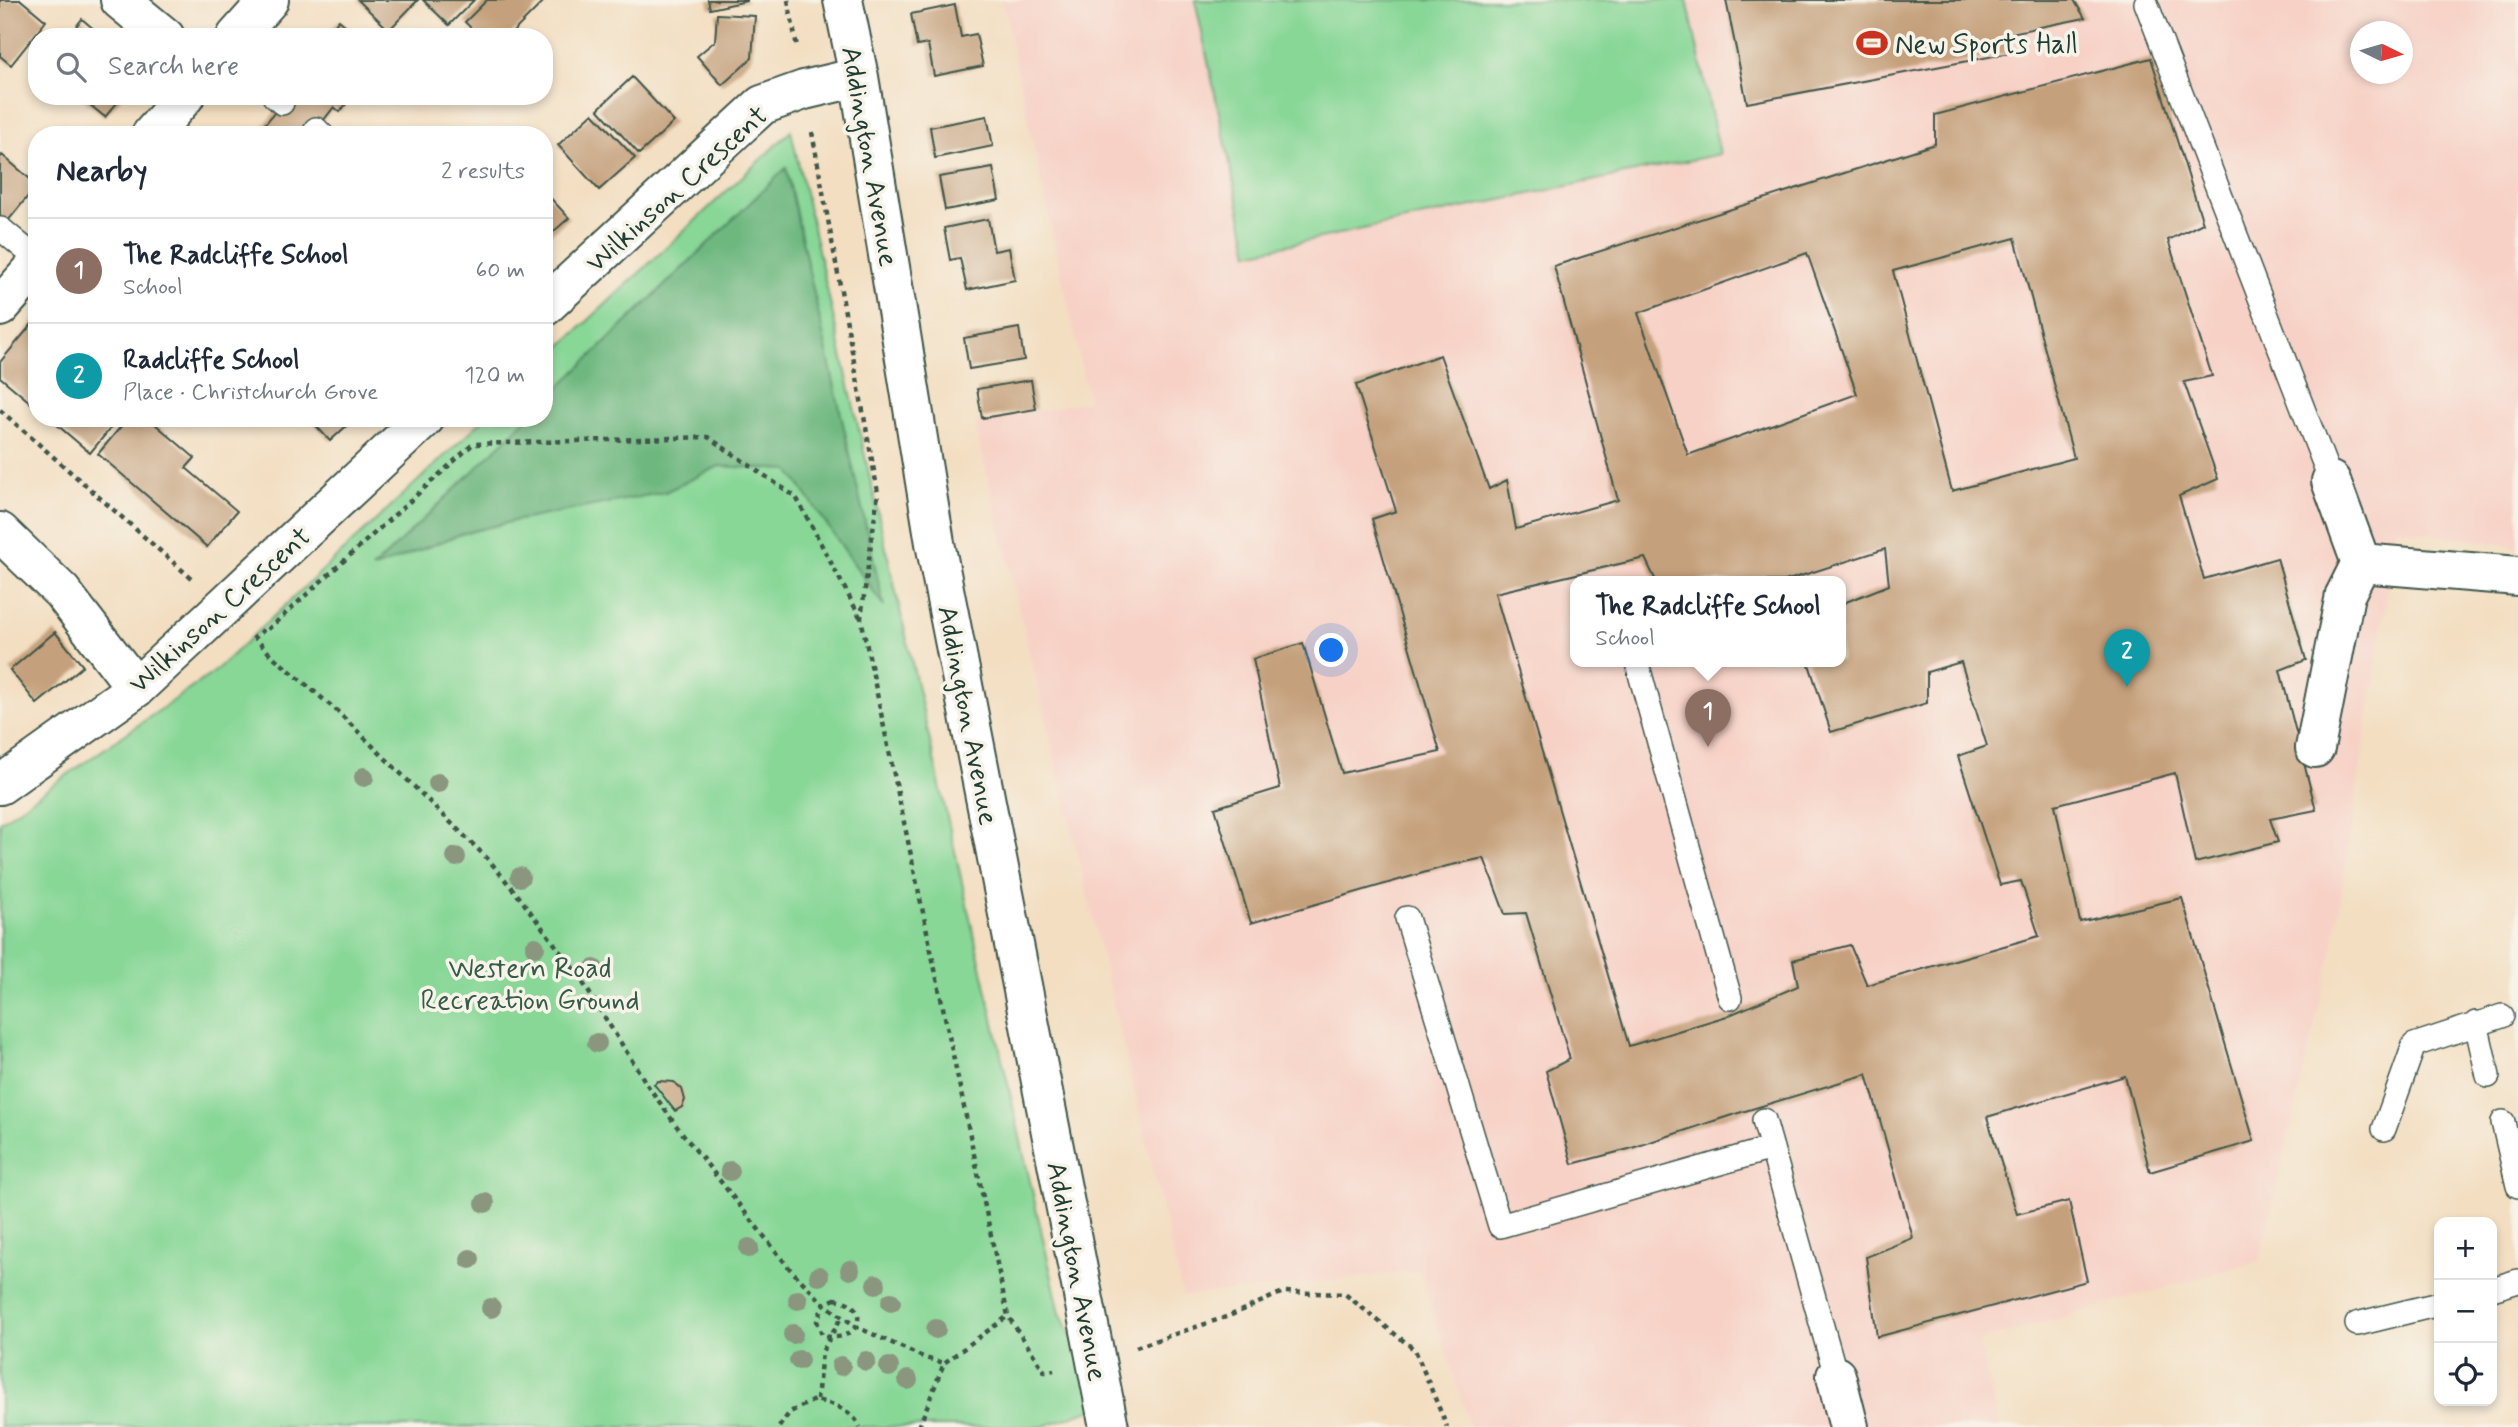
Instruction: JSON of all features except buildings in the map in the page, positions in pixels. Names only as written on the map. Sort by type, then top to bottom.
[{"type":"street","points":[[120,0],[154,28]]},
{"type":"street","points":[[244,28],[269,0]]},
{"type":"street","name":"Addington Avenue","points":[[842,0],[859,77],[935,543],[1109,1427]]},
{"type":"street","name":"Wilkinson Crescent","points":[[553,299],[761,105],[804,90],[859,77]]},
{"type":"street","points":[[159,126],[177,105]]},
{"type":"street","points":[[0,307],[28,275]]},
{"type":"street","name":"Wilkinson Crescent","points":[[0,785],[136,688],[232,612],[416,427]]},
{"type":"street","points":[[2315,748],[2345,595],[2361,563],[2331,481]]},
{"type":"street","points":[[0,531],[62,592],[136,688]]},
{"type":"street","points":[[2361,563],[2518,576]]},
{"type":"street","points":[[1836,1376],[1849,1427]]},
{"type":"lane","points":[[2146,3],[2331,481]]},
{"type":"lane","points":[[1,229],[28,252]]},
{"type":"lane","points":[[1638,667],[1730,998]]},
{"type":"lane","points":[[1407,918],[1500,1226],[1772,1148]]},
{"type":"lane","points":[[2384,1129],[2414,1045],[2502,1016]]},
{"type":"lane","points":[[2476,1023],[2488,1076]]},
{"type":"lane","points":[[1764,1119],[1836,1376]]},
{"type":"lane","points":[[2503,1122],[2518,1186]]},
{"type":"lane","points":[[2497,1287],[2518,1281]]},
{"type":"lane","points":[[2357,1324],[2434,1305]]},
{"type":"path","points":[[788,0],[878,493],[861,618]]},
{"type":"path","points":[[0,410],[232,612],[264,633],[472,444],[708,437],[796,496],[861,618],[1008,1316],[1045,1372],[1095,1360],[1229,1316],[1283,1292],[1345,1294],[1415,1350],[1447,1427]]},
{"type":"path","points":[[232,612],[270,654],[336,710],[488,859],[578,975],[675,1124],[772,1248],[824,1304],[857,1327],[925,1358],[944,1363]]},
{"type":"path","points":[[835,1299],[848,1303],[857,1312],[857,1327],[841,1336],[829,1337],[822,1335],[817,1321],[824,1304],[835,1299]]},
{"type":"path","points":[[817,1400],[821,1358],[829,1337],[842,1316]]},
{"type":"path","points":[[919,1427],[944,1363],[1008,1316]]},
{"type":"path","points":[[779,1427],[790,1412],[817,1400],[850,1413],[860,1427]]},
{"type":"shaded area","points":[[1002,0],[2518,0],[2518,547],[2397,528],[2333,948],[2259,1261],[1979,1341],[2000,1427],[1470,1427],[1420,1271],[1183,1296],[975,423],[1089,401]]},
{"type":"green space","points":[[1195,0],[1687,0],[1720,154],[1249,253]]},
{"type":"green space","name":"Western Road Recreation Ground","points":[[791,131],[1060,1313],[1104,1405],[1042,1427],[0,1427],[0,822],[214,672],[475,427],[553,427],[553,354]]},
{"type":"green space","points":[[786,168],[884,607],[789,470],[719,466],[665,492],[461,534],[372,569],[519,427],[553,427],[553,393]]},
{"type":"place","name":"New Sports Hall","points":[[1872,43]]},
{"type":"place","name":"Radcliffe School","points":[[2127,687]]},
{"type":"place","name":"The Radcliffe School","points":[[1708,747]]}]
